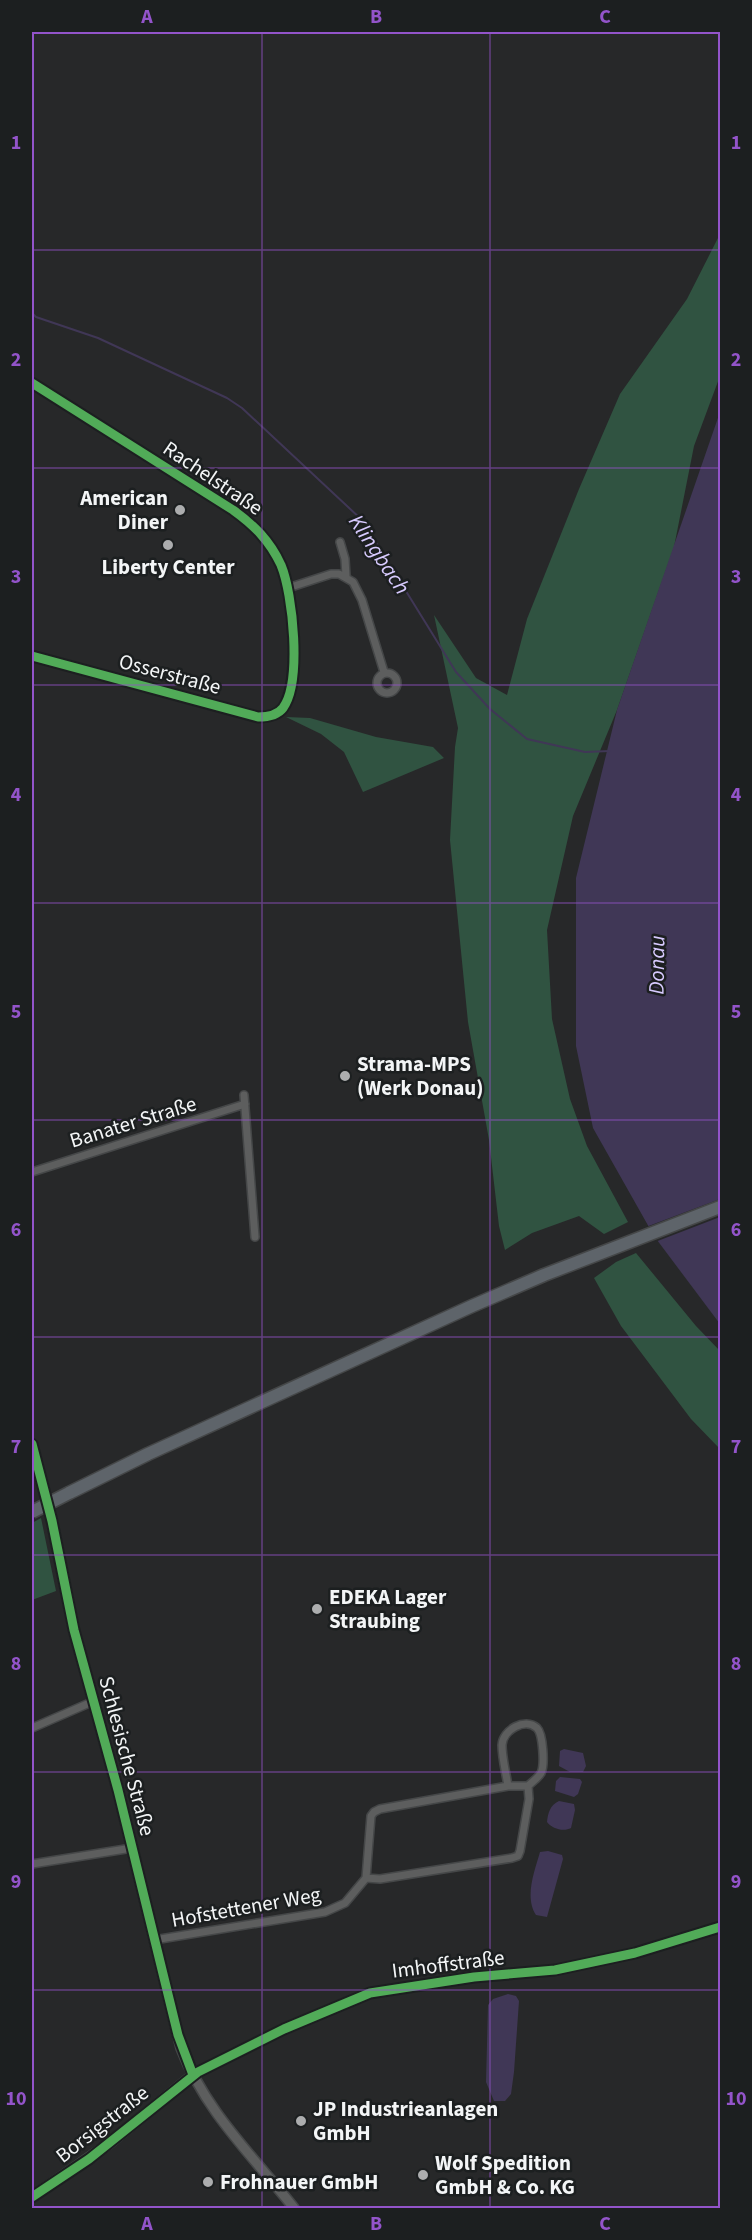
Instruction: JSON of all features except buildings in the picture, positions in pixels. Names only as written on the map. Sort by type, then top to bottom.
[{"type":"highway","points":[[32,1512],[148,1454],[503,1293],[720,1207]]},
{"type":"street","name":"Rachelstraße","points":[[32,382],[233,510],[262,534],[281,566],[292,611],[292,680],[289,696]]},
{"type":"street","points":[[339,542],[345,559],[346,576]]},
{"type":"street","points":[[288,588],[321,576],[339,574],[353,582],[358,589],[384,672]]},
{"type":"street","name":"Osserstraße","points":[[32,656],[258,717],[277,714],[289,696]]},
{"type":"street","points":[[244,1095],[255,1237]]},
{"type":"street","name":"Banater Straße","points":[[32,1172],[245,1104]]},
{"type":"street","name":"Schlesische Straße","points":[[32,1444],[52,1521],[74,1630],[132,1848],[180,2042],[193,2075],[220,2119],[294,2208]]},
{"type":"street","points":[[32,1728],[94,1701]]},
{"type":"street","points":[[508,1786],[502,1743],[509,1730],[519,1725],[530,1724],[538,1729],[541,1736],[543,1766],[542,1771],[528,1786],[508,1786],[380,1809],[374,1812],[371,1816],[366,1878],[380,1880],[518,1856],[529,1799],[528,1786]]},
{"type":"street","name":"Schlesische Straße","points":[[32,1864],[132,1848]]},
{"type":"street","name":"Hofstettener Weg","points":[[154,1940],[325,1912],[345,1903],[366,1878]]},
{"type":"street","name":"Imhoffstraße","points":[[193,2075],[284,2029],[370,1993],[474,1977],[555,1970],[635,1953],[720,1927]]},
{"type":"street","name":"Borsigstraße","points":[[32,2197],[110,2144],[193,2075]]},
{"type":"green space","points":[[720,234],[720,376],[694,446],[674,547],[617,710],[573,816],[547,930],[552,1019],[570,1099],[587,1146],[628,1222],[604,1234],[579,1216],[532,1233],[505,1250],[499,1226],[489,1140],[468,1022],[450,840],[458,728],[434,615],[476,678],[507,695],[527,619],[620,394],[687,299]]},
{"type":"green space","points":[[286,717],[310,718],[376,737],[433,747],[444,758],[363,792],[344,752],[321,734]]},
{"type":"green space","points":[[636,1253],[696,1326],[720,1351],[720,1449],[691,1419],[621,1326],[594,1278],[616,1262]]},
{"type":"green space","points":[[41,1518],[56,1591],[32,1600],[32,1523]]},
{"type":"water","name":"Donau","points":[[720,412],[720,1324],[654,1236],[593,1128],[576,1046],[576,878],[617,710]]},
{"type":"water","points":[[564,1749],[583,1753],[586,1766],[583,1772],[570,1772],[559,1766],[560,1751]]},
{"type":"water","points":[[560,1777],[580,1779],[582,1782],[578,1794],[574,1797],[555,1791],[556,1781]]},
{"type":"water","points":[[559,1801],[574,1804],[571,1828],[562,1830],[547,1822],[550,1810]]},
{"type":"water","points":[[548,1851],[562,1855],[563,1859],[547,1917],[536,1915],[531,1892],[540,1852]]},
{"type":"water","points":[[508,1994],[516,1996],[519,2001],[514,2072],[511,2094],[505,2101],[494,2101],[486,2082],[488,2005],[493,1999]]},
{"type":"pier","points":[[720,1199],[720,1217],[655,1242],[646,1227]]},
{"type":"waterway","name":"Klingbach","points":[[32,313],[36,317],[98,338],[227,398],[242,408],[362,520],[456,672],[490,709],[527,739],[585,752],[610,751]]},
{"type":"cycle path","points":[[32,383],[233,510],[261,534],[277,556],[285,578],[292,616],[294,659],[289,696],[283,708],[275,714],[258,717],[32,656]]},
{"type":"cycle path","points":[[32,1444],[52,1521],[74,1630],[118,1790],[178,2035],[193,2075]]},
{"type":"cycle path","points":[[32,2197],[89,2159],[198,2072],[284,2029],[370,1993],[474,1977],[555,1970],[635,1953],[720,1927]]},
{"type":"place","name":"American Diner","points":[[180,510]]},
{"type":"place","name":"Liberty Center","points":[[168,545]]},
{"type":"place","name":"Strama-MPS (Werk Donau)","points":[[345,1076]]},
{"type":"place","name":"EDEKA Lager Straubing","points":[[317,1609]]},
{"type":"place","name":"JP Industrieanlagen GmbH","points":[[301,2121]]},
{"type":"place","name":"Wolf Spedition GmbH & Co. KG","points":[[423,2175]]},
{"type":"place","name":"Frohnauer GmbH","points":[[208,2182]]}]
